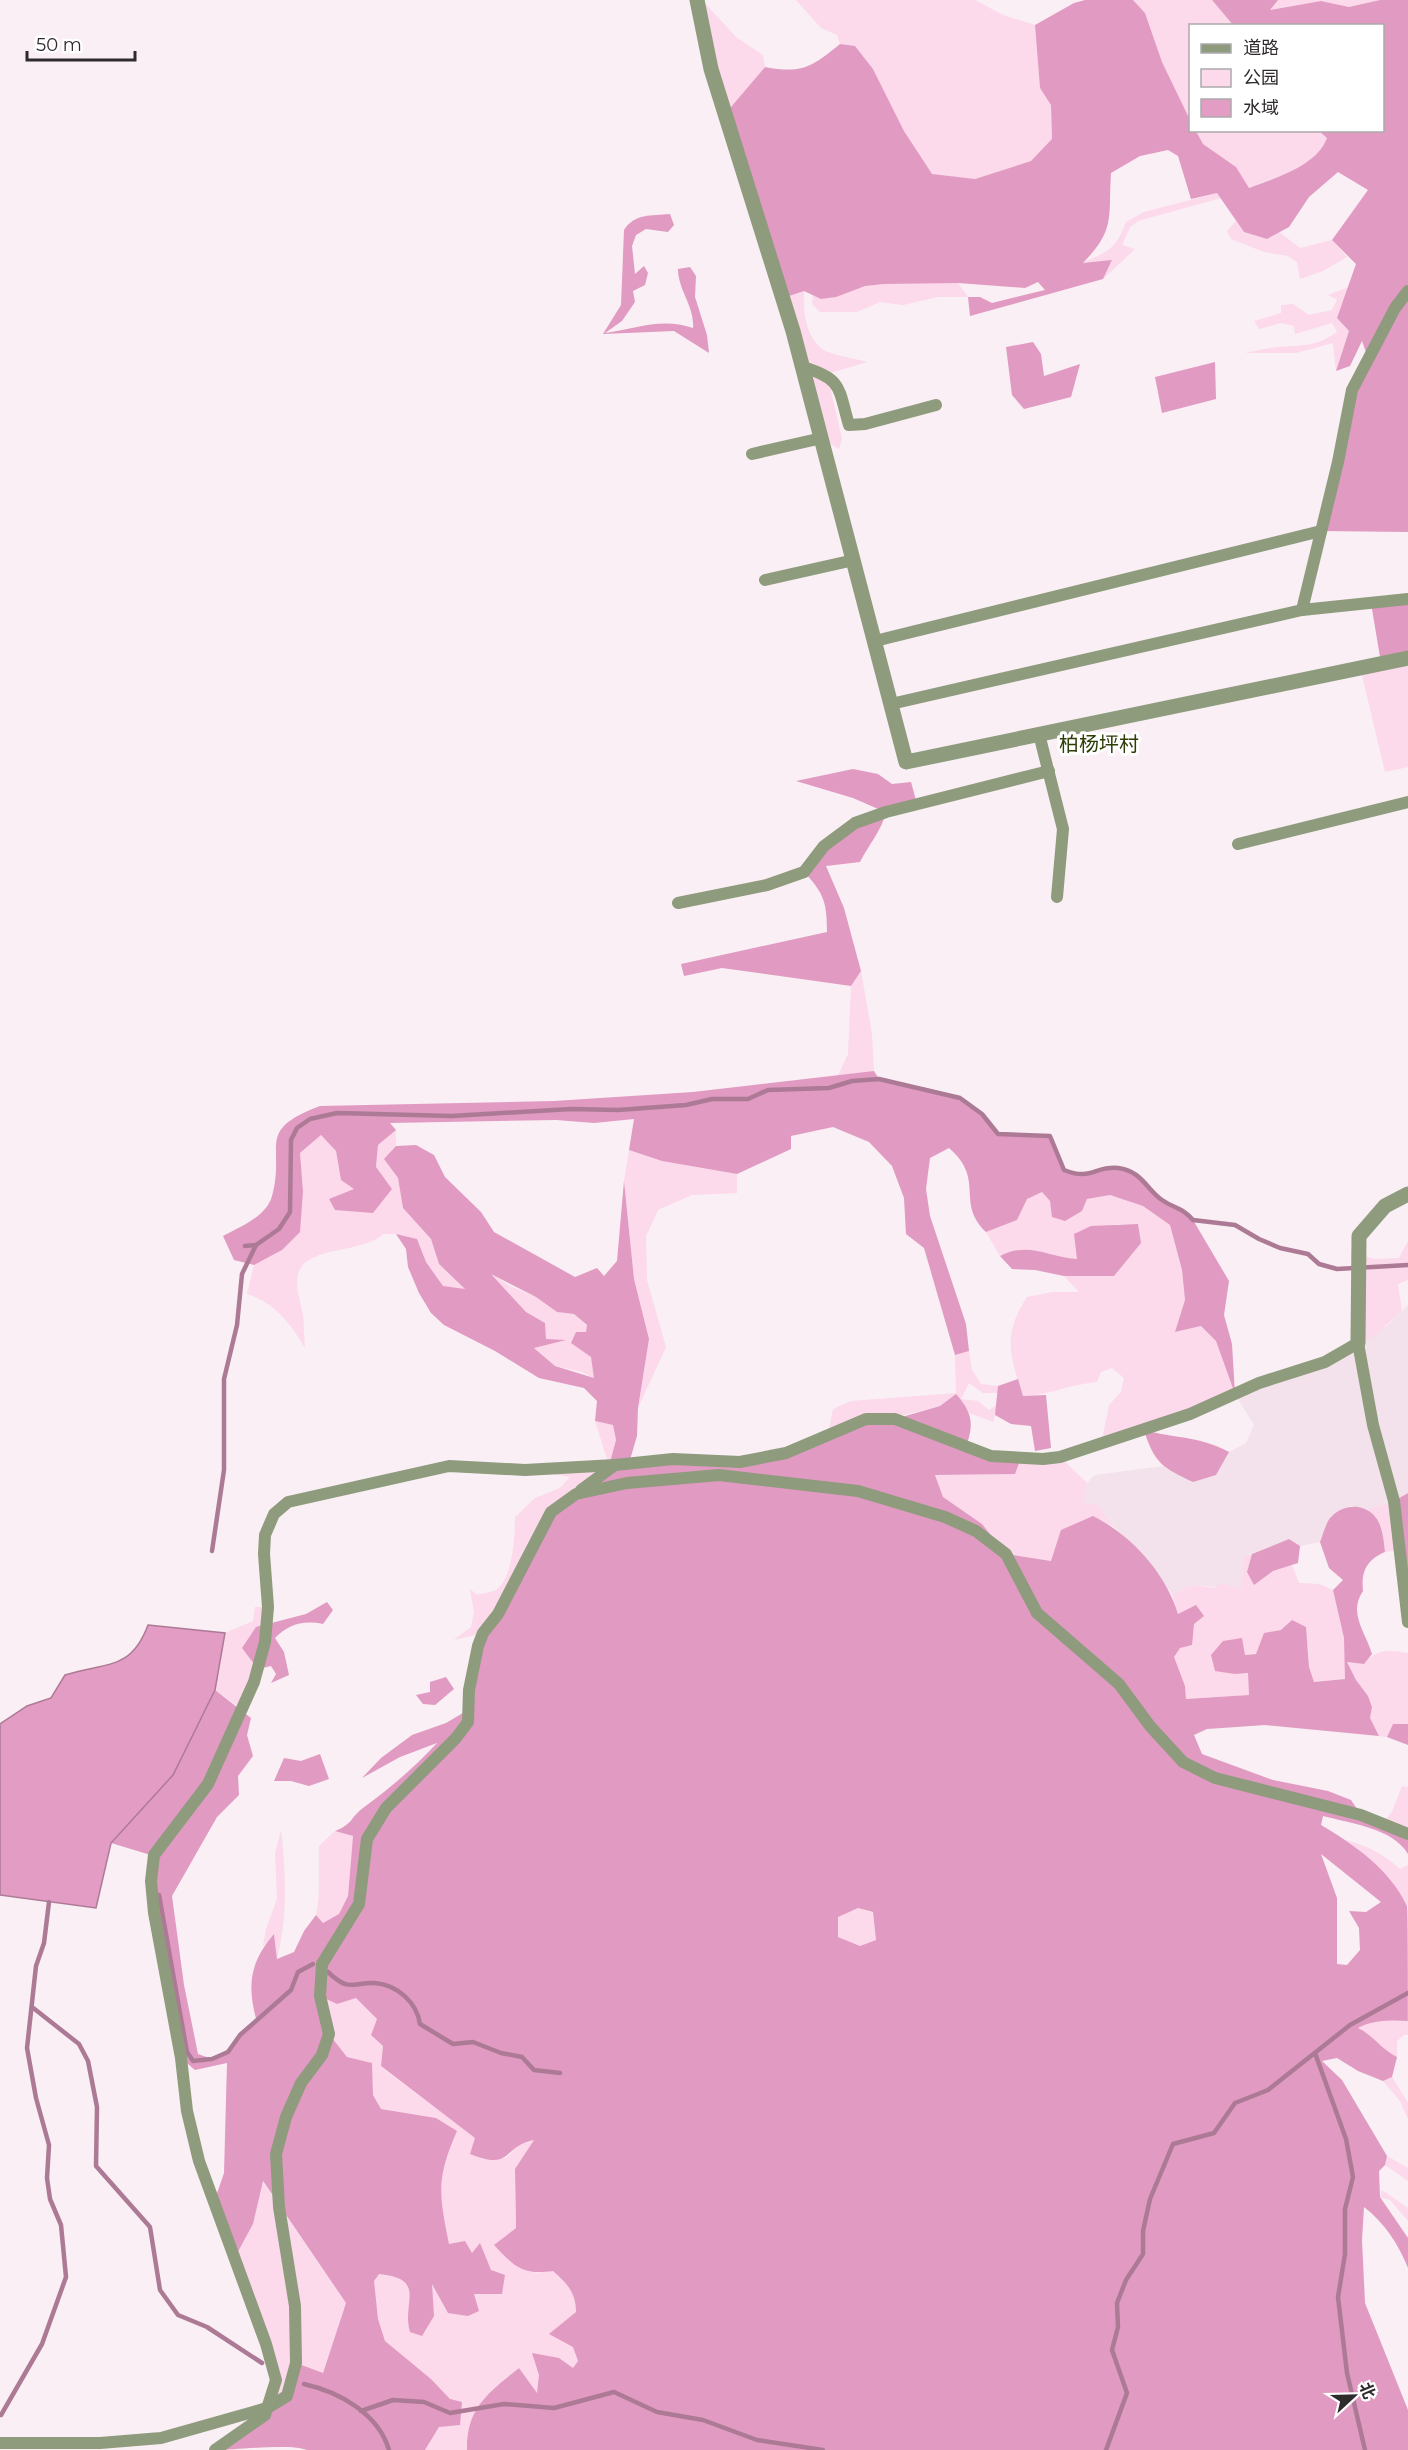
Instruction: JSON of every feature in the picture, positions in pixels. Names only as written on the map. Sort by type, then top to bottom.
[{"type":"street","points":[[697,0],[711,69],[803,367],[906,762],[1408,658]]},
{"type":"street","points":[[1302,610],[1338,462],[1352,390],[1395,308],[1408,291]]},
{"type":"street","points":[[803,367],[827,374],[837,386],[849,425],[865,424],[936,405]]},
{"type":"street","points":[[752,454],[822,438]]},
{"type":"street","points":[[875,641],[1321,531]]},
{"type":"street","points":[[765,580],[854,560]]},
{"type":"street","points":[[891,704],[1302,610],[1408,599]]},
{"type":"street","points":[[1039,734],[1063,829],[1057,897]]},
{"type":"street","points":[[678,903],[767,885],[804,872],[824,846],[855,824],[886,812],[1049,771]]},
{"type":"street","points":[[1238,844],[1408,802]]},
{"type":"street","points":[[1408,1194],[1385,1206],[1359,1236],[1357,1254],[1359,1343],[1374,1425],[1394,1501],[1408,1622]]},
{"type":"street","points":[[215,2450],[265,2415],[276,2380],[274,2368],[198,2161],[187,2111],[182,2058],[154,1914],[151,1881],[154,1855],[208,1784],[254,1682],[265,1642],[268,1606],[264,1554],[265,1535],[274,1514],[288,1502],[449,1466],[525,1470],[673,1459],[740,1462],[786,1453],[866,1419],[895,1419],[991,1456],[1043,1459],[1060,1457],[1190,1414],[1259,1383],[1325,1362],[1359,1343]]},
{"type":"street","points":[[0,2443],[135,2441],[161,2438],[267,2408],[287,2396],[296,2363],[295,2306],[279,2207],[276,2154],[286,2117],[301,2083],[322,2055],[328,2034],[320,1996],[322,1964],[359,1904],[367,1839],[386,1808],[456,1738],[468,1722],[469,1690],[483,1633],[498,1614],[551,1512],[615,1465]]},
{"type":"street","points":[[576,1494],[627,1483],[718,1474],[858,1491],[945,1518],[976,1531],[1006,1554],[1037,1613],[1119,1684],[1150,1726],[1183,1762],[1215,1778],[1361,1815],[1408,1834]]},
{"type":"shaded area","points":[[1085,0],[1133,0],[1145,13],[1162,62],[1189,118],[1189,132],[1197,132],[1203,144],[1236,167],[1249,188],[1294,170],[1314,156],[1322,148],[1327,138],[1320,132],[1384,132],[1384,24],[1232,24],[1212,0],[1278,0],[1270,10],[1321,1],[1349,7],[1380,0],[1408,0],[1408,532],[1321,531],[1352,390],[1368,358],[1362,341],[1350,366],[1336,371],[1349,331],[1337,318],[1356,264],[1332,240],[1368,190],[1338,172],[1309,197],[1289,227],[1267,239],[1244,232],[1217,193],[1191,199],[1178,156],[1168,150],[1140,156],[1111,173],[1110,212],[1106,231],[1094,251],[1083,263],[1112,260],[1103,279],[970,316],[968,297],[980,297],[992,303],[1045,290],[1038,282],[1025,288],[958,283],[884,284],[865,286],[836,297],[821,299],[804,291],[783,298],[725,114],[765,67],[798,69],[814,63],[840,44],[855,46],[873,69],[904,131],[932,174],[975,179],[1031,161],[1052,139],[1051,105],[1040,88],[1035,25],[1074,3]]},
{"type":"shaded area","points":[[670,214],[674,225],[668,232],[646,229],[636,235],[632,246],[635,274],[644,266],[648,273],[645,285],[633,291],[635,302],[622,321],[605,333],[659,324],[693,328],[692,313],[678,269],[690,267],[696,276],[695,297],[707,335],[709,353],[674,331],[603,334],[621,305],[624,230],[638,218]]},
{"type":"shaded area","points":[[1033,342],[1041,354],[1044,376],[1080,364],[1071,397],[1024,409],[1012,395],[1006,347]]},
{"type":"shaded area","points":[[1215,362],[1216,399],[1162,413],[1155,377]]},
{"type":"shaded area","points":[[1408,599],[1408,658],[1381,663],[1371,603]]},
{"type":"shaded area","points":[[853,769],[878,774],[892,784],[911,782],[917,804],[886,812],[878,832],[860,862],[826,866],[844,908],[861,971],[851,986],[722,968],[684,976],[681,964],[827,932],[823,899],[804,872],[824,846],[885,812],[853,798],[796,781]]},
{"type":"shaded area","points":[[874,1071],[879,1079],[931,1089],[959,1100],[985,1119],[998,1134],[1050,1136],[1064,1170],[1080,1176],[1117,1168],[1132,1172],[1147,1182],[1162,1200],[1183,1209],[1193,1220],[1229,1281],[1224,1315],[1232,1344],[1235,1394],[1216,1341],[1201,1326],[1175,1332],[1185,1300],[1182,1270],[1170,1225],[1143,1206],[1110,1195],[1087,1199],[1082,1211],[1065,1221],[1052,1217],[1050,1201],[1042,1192],[1027,1199],[1017,1220],[986,1232],[972,1211],[966,1170],[949,1148],[930,1158],[926,1189],[930,1216],[966,1324],[969,1351],[955,1355],[924,1248],[906,1234],[904,1198],[892,1166],[869,1142],[833,1127],[791,1136],[791,1149],[737,1174],[662,1161],[629,1150],[634,1119],[594,1123],[556,1120],[390,1123],[396,1130],[378,1145],[376,1167],[392,1189],[373,1213],[335,1210],[329,1199],[354,1189],[341,1180],[336,1151],[321,1135],[300,1153],[303,1191],[300,1232],[282,1250],[254,1265],[234,1260],[223,1236],[245,1225],[265,1209],[272,1196],[276,1141],[280,1132],[287,1123],[320,1106],[554,1101],[693,1092]]},
{"type":"shaded area","points":[[416,1145],[434,1155],[445,1177],[481,1212],[494,1232],[575,1277],[597,1268],[604,1276],[617,1261],[624,1181],[634,1279],[649,1339],[638,1408],[637,1436],[629,1463],[786,1453],[866,1419],[895,1419],[940,1406],[956,1394],[970,1418],[969,1438],[966,1446],[1021,1458],[1015,1474],[935,1475],[943,1497],[982,1524],[1006,1554],[1051,1561],[1061,1530],[1093,1516],[1120,1533],[1145,1556],[1156,1570],[1178,1614],[1196,1605],[1204,1616],[1194,1624],[1192,1645],[1180,1648],[1174,1657],[1185,1686],[1186,1699],[1249,1695],[1248,1673],[1215,1671],[1211,1655],[1223,1641],[1242,1638],[1245,1655],[1256,1654],[1264,1633],[1281,1630],[1292,1620],[1306,1627],[1309,1667],[1314,1682],[1345,1679],[1344,1638],[1333,1590],[1343,1580],[1329,1568],[1320,1542],[1330,1518],[1341,1510],[1358,1507],[1366,1509],[1376,1518],[1382,1530],[1385,1552],[1373,1559],[1366,1567],[1363,1591],[1357,1607],[1359,1622],[1372,1654],[1364,1664],[1347,1662],[1356,1680],[1368,1696],[1372,1707],[1370,1718],[1379,1736],[1265,1725],[1207,1729],[1194,1735],[1202,1754],[1273,1780],[1328,1791],[1351,1800],[1361,1815],[1408,1834],[1408,1854],[1392,1838],[1370,1828],[1323,1816],[1321,1825],[1346,1841],[1381,1870],[1400,1893],[1407,1906],[1408,2021],[1376,2022],[1358,2028],[1397,2057],[1392,2077],[1383,2081],[1358,2071],[1337,2058],[1322,2061],[1342,2080],[1387,2156],[1385,2165],[1379,2171],[1380,2197],[1408,2238],[1408,2268],[1390,2234],[1364,2207],[1362,2240],[1365,2303],[1408,2410],[1408,2450],[467,2450],[470,2423],[481,2402],[519,2368],[537,2393],[539,2375],[532,2353],[559,2358],[573,2368],[578,2361],[573,2347],[549,2334],[576,2312],[574,2299],[566,2284],[553,2271],[534,2272],[520,2268],[494,2245],[516,2228],[515,2169],[534,2140],[524,2143],[500,2159],[484,2159],[470,2154],[475,2138],[381,2066],[383,2046],[371,2035],[377,2019],[356,1998],[337,2004],[320,1996],[329,2034],[347,2057],[372,2063],[373,2095],[381,2109],[436,2118],[457,2131],[445,2162],[441,2187],[449,2244],[465,2241],[472,2253],[480,2243],[491,2270],[505,2275],[502,2294],[474,2294],[479,2311],[468,2316],[448,2313],[432,2284],[434,2316],[422,2336],[410,2332],[408,2321],[410,2294],[403,2281],[379,2274],[374,2281],[378,2319],[385,2341],[431,2379],[450,2399],[462,2402],[460,2425],[439,2427],[425,2450],[307,2450],[277,2447],[215,2450],[287,2396],[296,2363],[323,2373],[346,2303],[263,2181],[253,2224],[234,2259],[214,2202],[224,2173],[227,2063],[195,2070],[181,2058],[160,1948],[154,1856],[111,1843],[173,1775],[215,1690],[251,1718],[247,1735],[253,1756],[238,1776],[239,1795],[217,1817],[172,1896],[184,1985],[198,2054],[212,2059],[219,2056],[257,2022],[252,1998],[252,1976],[259,1955],[274,1934],[277,1959],[294,1952],[304,1931],[316,1915],[323,1923],[339,1914],[348,1896],[353,1836],[335,1831],[348,1823],[401,1778],[437,1743],[400,1757],[362,1778],[381,1758],[412,1735],[446,1723],[468,1710],[478,1646],[551,1512],[609,1466],[616,1440],[613,1425],[595,1421],[597,1401],[584,1388],[539,1378],[495,1351],[444,1325],[431,1313],[408,1267],[406,1249],[396,1234],[417,1239],[426,1262],[443,1286],[465,1289],[439,1264],[431,1239],[403,1208],[398,1178],[384,1159],[396,1146]],"holes":[[[491,1274],[536,1297],[557,1312],[574,1314],[587,1325],[586,1332],[576,1332],[571,1343],[591,1357],[594,1378],[555,1366],[534,1348],[566,1340],[546,1339],[545,1323],[526,1312]],[[1321,1854],[1381,1902],[1366,1912],[1349,1911],[1359,1928],[1360,1950],[1347,1965],[1337,1964],[1337,1898]],[[858,1908],[873,1912],[876,1940],[860,1946],[838,1937],[838,1917]]]},
{"type":"shaded area","points":[[1138,1224],[1141,1243],[1114,1276],[1064,1276],[1035,1270],[1012,1269],[1000,1256],[1010,1252],[1029,1250],[1077,1259],[1074,1234],[1091,1226]]},
{"type":"shaded area","points":[[1408,1305],[1408,1493],[1394,1501],[1367,1509],[1350,1506],[1331,1516],[1320,1542],[1300,1546],[1289,1539],[1243,1557],[1242,1589],[1193,1585],[1172,1594],[1147,1559],[1113,1526],[1098,1506],[1083,1502],[1087,1483],[1095,1475],[1164,1466],[1170,1471],[1216,1475],[1229,1452],[1246,1443],[1254,1425],[1235,1394],[1292,1375],[1387,1326]]},
{"type":"shaded area","points":[[1018,1379],[1023,1396],[1046,1395],[1051,1448],[1035,1451],[1031,1426],[1011,1424],[995,1415],[998,1386]]},
{"type":"shaded area","points":[[1144,1430],[1196,1440],[1229,1452],[1216,1475],[1193,1482],[1174,1473],[1161,1463],[1152,1450]]},
{"type":"shaded area","points":[[1408,1493],[1408,1581],[1394,1501]]},
{"type":"shaded area","points":[[1289,1539],[1300,1546],[1298,1563],[1273,1571],[1254,1585],[1247,1572],[1252,1554]]},
{"type":"shaded area","points":[[327,1602],[333,1610],[323,1624],[297,1624],[275,1638],[284,1652],[289,1675],[271,1683],[276,1674],[271,1666],[258,1669],[242,1648],[256,1627],[306,1614]]},
{"type":"shaded area","points":[[446,1677],[454,1689],[435,1705],[423,1704],[416,1695],[430,1692],[430,1682]]},
{"type":"shaded area","points":[[1393,1724],[1408,1724],[1408,1745],[1387,1737]]},
{"type":"shaded area","points":[[320,1754],[329,1779],[309,1786],[291,1781],[274,1781],[284,1758],[301,1761]]},
{"type":"green space","points":[[702,0],[736,37],[763,55],[765,67],[725,114]]},
{"type":"green space","points":[[796,0],[975,0],[1003,15],[1035,25],[1040,88],[1051,104],[1052,140],[1031,161],[975,179],[932,175],[904,131],[873,69],[855,46],[840,44],[837,35],[821,28]]},
{"type":"green space","points":[[1133,0],[1212,0],[1232,24],[1189,24],[1189,118],[1162,62],[1145,13]]},
{"type":"green space","points":[[1278,0],[1380,0],[1349,7],[1321,1],[1269,10]]},
{"type":"green space","points":[[1197,132],[1320,132],[1327,138],[1322,148],[1314,156],[1294,170],[1248,188],[1236,167],[1203,144]]},
{"type":"green space","points":[[1217,193],[1221,198],[1138,221],[1130,227],[1122,245],[1135,249],[1103,279],[1112,261],[1082,263],[1110,249],[1119,238],[1126,222],[1144,212]]},
{"type":"green space","points":[[1236,221],[1244,232],[1267,239],[1279,232],[1300,248],[1332,240],[1347,257],[1323,271],[1300,279],[1297,262],[1288,256],[1264,252],[1231,239],[1227,231]]},
{"type":"green space","points":[[958,283],[968,297],[938,297],[903,305],[880,302],[857,312],[820,312],[812,304],[813,295],[827,298],[866,286]]},
{"type":"green space","points":[[1349,287],[1337,318],[1349,331],[1336,371],[1333,343],[1296,353],[1245,353],[1274,347],[1309,344],[1330,337],[1337,332],[1332,323],[1295,334],[1294,326],[1281,323],[1259,329],[1254,321],[1281,313],[1281,305],[1293,304],[1309,315],[1332,310],[1337,300],[1328,295]]},
{"type":"green space","points":[[804,291],[806,322],[816,343],[830,353],[867,362],[827,374],[842,439],[839,449],[822,438],[783,298]]},
{"type":"green space","points":[[1408,658],[1408,767],[1385,772],[1360,667]]},
{"type":"green space","points":[[861,971],[872,1034],[874,1071],[838,1076],[848,1054],[851,986]]},
{"type":"green space","points":[[396,1130],[396,1146],[385,1159],[398,1178],[403,1208],[431,1239],[439,1264],[466,1290],[443,1286],[426,1262],[417,1239],[396,1234],[383,1234],[373,1241],[318,1256],[299,1270],[297,1283],[303,1315],[305,1348],[274,1308],[247,1294],[254,1265],[282,1250],[303,1191],[300,1153],[321,1135],[336,1151],[341,1180],[355,1189],[335,1210],[376,1167],[378,1145]]},
{"type":"green space","points":[[629,1150],[662,1161],[737,1174],[737,1193],[692,1195],[658,1210],[646,1236],[647,1280],[666,1347],[638,1408],[649,1339],[634,1279],[624,1181]]},
{"type":"green space","points":[[1042,1192],[1050,1201],[1053,1217],[1082,1211],[1087,1199],[1110,1195],[1143,1206],[1170,1225],[1182,1270],[1185,1300],[1176,1332],[1201,1326],[1216,1341],[1235,1394],[1101,1445],[1109,1405],[1121,1392],[1124,1378],[1112,1368],[1101,1372],[1097,1382],[1023,1396],[1012,1357],[1011,1335],[1019,1311],[1027,1297],[1052,1292],[1079,1292],[1064,1276],[1114,1276],[1138,1225],[1117,1224],[1074,1234],[1078,1259],[1030,1250],[1010,1252],[1000,1256],[986,1232],[1017,1220],[1027,1198]]},
{"type":"green space","points":[[1408,1241],[1408,1280],[1398,1284],[1402,1311],[1373,1337],[1358,1343],[1357,1254],[1374,1259],[1399,1258]]},
{"type":"green space","points":[[489,1272],[510,1286],[536,1297],[557,1312],[574,1314],[587,1326],[595,1379],[582,1372],[555,1366],[533,1347],[564,1340],[546,1339],[545,1323],[526,1312]]},
{"type":"green space","points":[[969,1351],[972,1370],[981,1384],[998,1386],[998,1393],[983,1393],[969,1383],[961,1399],[978,1401],[989,1410],[998,1404],[993,1422],[969,1413],[956,1394],[940,1406],[828,1434],[833,1409],[851,1401],[956,1393],[955,1355]]},
{"type":"green space","points":[[595,1421],[613,1425],[616,1440],[609,1465]]},
{"type":"green space","points":[[1060,1457],[1087,1483],[1083,1502],[1098,1506],[1113,1526],[1093,1516],[1051,1561],[1006,1554],[982,1524],[943,1497],[935,1475],[1015,1474],[1021,1458]]},
{"type":"green space","points":[[609,1465],[483,1633],[454,1640],[471,1627],[474,1612],[470,1589],[477,1595],[494,1591],[502,1584],[506,1576],[512,1556],[515,1517],[535,1498],[560,1488],[570,1477],[525,1470]]},
{"type":"green space","points":[[1394,1501],[1399,1550],[1385,1552],[1380,1528],[1372,1513],[1367,1509]]},
{"type":"green space","points":[[1252,1554],[1247,1572],[1254,1584],[1273,1571],[1292,1565],[1299,1583],[1319,1584],[1333,1590],[1347,1662],[1364,1664],[1373,1655],[1384,1651],[1408,1653],[1408,1724],[1393,1724],[1387,1737],[1379,1736],[1370,1718],[1372,1707],[1368,1696],[1347,1663],[1345,1679],[1314,1682],[1309,1667],[1308,1644],[1245,1655],[1242,1639],[1235,1674],[1248,1673],[1249,1695],[1186,1699],[1185,1686],[1173,1657],[1180,1648],[1178,1614],[1172,1594],[1193,1585],[1215,1588],[1220,1583],[1242,1589],[1243,1557]]},
{"type":"green space","points":[[255,1607],[268,1607],[258,1669],[242,1709],[215,1690],[225,1633],[253,1621]]},
{"type":"green space","points":[[1402,1786],[1408,1787],[1408,1834],[1382,1824],[1392,1812]]},
{"type":"green space","points":[[281,1830],[285,1895],[281,1943],[277,1959],[274,1935],[263,1946],[266,1929],[277,1899],[275,1854]]},
{"type":"green space","points":[[335,1831],[353,1836],[348,1896],[339,1914],[323,1923],[316,1915],[319,1889],[319,1846]]},
{"type":"green space","points":[[1346,1840],[1375,1851],[1400,1869],[1408,1865],[1408,1906],[1367,1858]]},
{"type":"green space","points":[[858,1908],[873,1913],[876,1940],[860,1946],[838,1937],[838,1916]]},
{"type":"green space","points":[[320,1996],[337,2004],[356,1998],[377,2019],[371,2035],[383,2046],[381,2067],[476,2138],[470,2154],[506,2158],[520,2144],[535,2140],[515,2169],[516,2228],[535,2273],[553,2270],[566,2283],[573,2295],[576,2315],[573,2335],[578,2361],[573,2369],[559,2358],[539,2375],[537,2394],[519,2368],[481,2402],[470,2423],[467,2450],[425,2450],[439,2427],[450,2399],[431,2379],[385,2341],[378,2319],[373,2281],[378,2274],[403,2281],[408,2287],[410,2332],[432,2283],[473,2294],[491,2270],[479,2244],[472,2254],[449,2245],[441,2187],[445,2162],[456,2131],[436,2118],[381,2109],[373,2095],[372,2063],[347,2057],[329,2034]]},
{"type":"green space","points":[[1391,2019],[1408,2021],[1408,2035],[1404,2035],[1397,2041],[1397,2057],[1357,2028],[1366,2023]]},
{"type":"green space","points":[[1392,2077],[1408,2103],[1408,2119],[1400,2101],[1383,2081]]},
{"type":"green space","points":[[1387,2156],[1408,2168],[1408,2181],[1385,2165]]},
{"type":"green space","points":[[262,2181],[346,2303],[323,2373],[267,2408],[276,2380],[234,2259],[253,2224]]},
{"type":"green space","points":[[1382,2190],[1408,2208],[1408,2221],[1390,2200],[1380,2197]]},
{"type":"water","points":[[148,1625],[225,1633],[215,1690],[173,1775],[111,1843],[96,1908],[0,1895],[0,1724],[27,1706],[51,1698],[65,1675],[105,1666],[125,1658],[141,1640]]},
{"type":"waterway","points":[[245,1246],[256,1245],[279,1229],[290,1212],[291,1140],[297,1128],[310,1119],[337,1113],[452,1116],[571,1109],[618,1110],[686,1105],[712,1099],[748,1099],[768,1090],[829,1088],[852,1081],[879,1079],[960,1098],[982,1114],[998,1134],[1050,1136],[1064,1170],[1087,1174],[1103,1169],[1118,1168],[1133,1173],[1156,1196],[1182,1210],[1193,1220],[1235,1225],[1259,1239],[1280,1248],[1308,1254],[1319,1264],[1337,1269],[1408,1265]]},
{"type":"waterway","points":[[212,1551],[224,1470],[224,1379],[237,1325],[242,1274],[256,1245]]},
{"type":"waterway","points":[[159,1895],[187,2052],[193,2061],[212,2059],[228,2052],[240,2035],[291,1990],[298,1972],[313,1964]]},
{"type":"waterway","points":[[1,2415],[42,2344],[66,2277],[61,2225],[50,2199],[47,2178],[49,2145],[36,2098],[27,2048],[36,1966],[44,1943],[49,1902]]},
{"type":"waterway","points":[[328,1972],[346,1984],[383,1984],[399,1991],[411,2002],[420,2024],[453,2044],[473,2042],[501,2053],[522,2057],[534,2070],[560,2073]]},
{"type":"waterway","points":[[1106,2450],[1127,2393],[1112,2350],[1118,2327],[1117,2303],[1126,2280],[1143,2254],[1143,2231],[1150,2199],[1173,2144],[1214,2133],[1235,2103],[1268,2090],[1350,2025],[1408,1993]]},
{"type":"waterway","points":[[32,2007],[79,2044],[88,2061],[97,2107],[96,2166],[150,2227],[160,2290],[178,2315],[207,2327],[262,2363]]},
{"type":"waterway","points":[[1315,2053],[1346,2139],[1353,2177],[1345,2209],[1345,2254],[1338,2297],[1347,2373],[1365,2450]]},
{"type":"waterway","points":[[304,2384],[330,2392],[355,2406],[376,2425],[389,2450]]},
{"type":"waterway","points":[[361,2411],[393,2400],[424,2402],[450,2413],[504,2404],[554,2408],[614,2392],[657,2412],[703,2420],[757,2440],[823,2450]]},
{"type":"district","name":"柏杨坪村","points":[[1099,744]]}]
